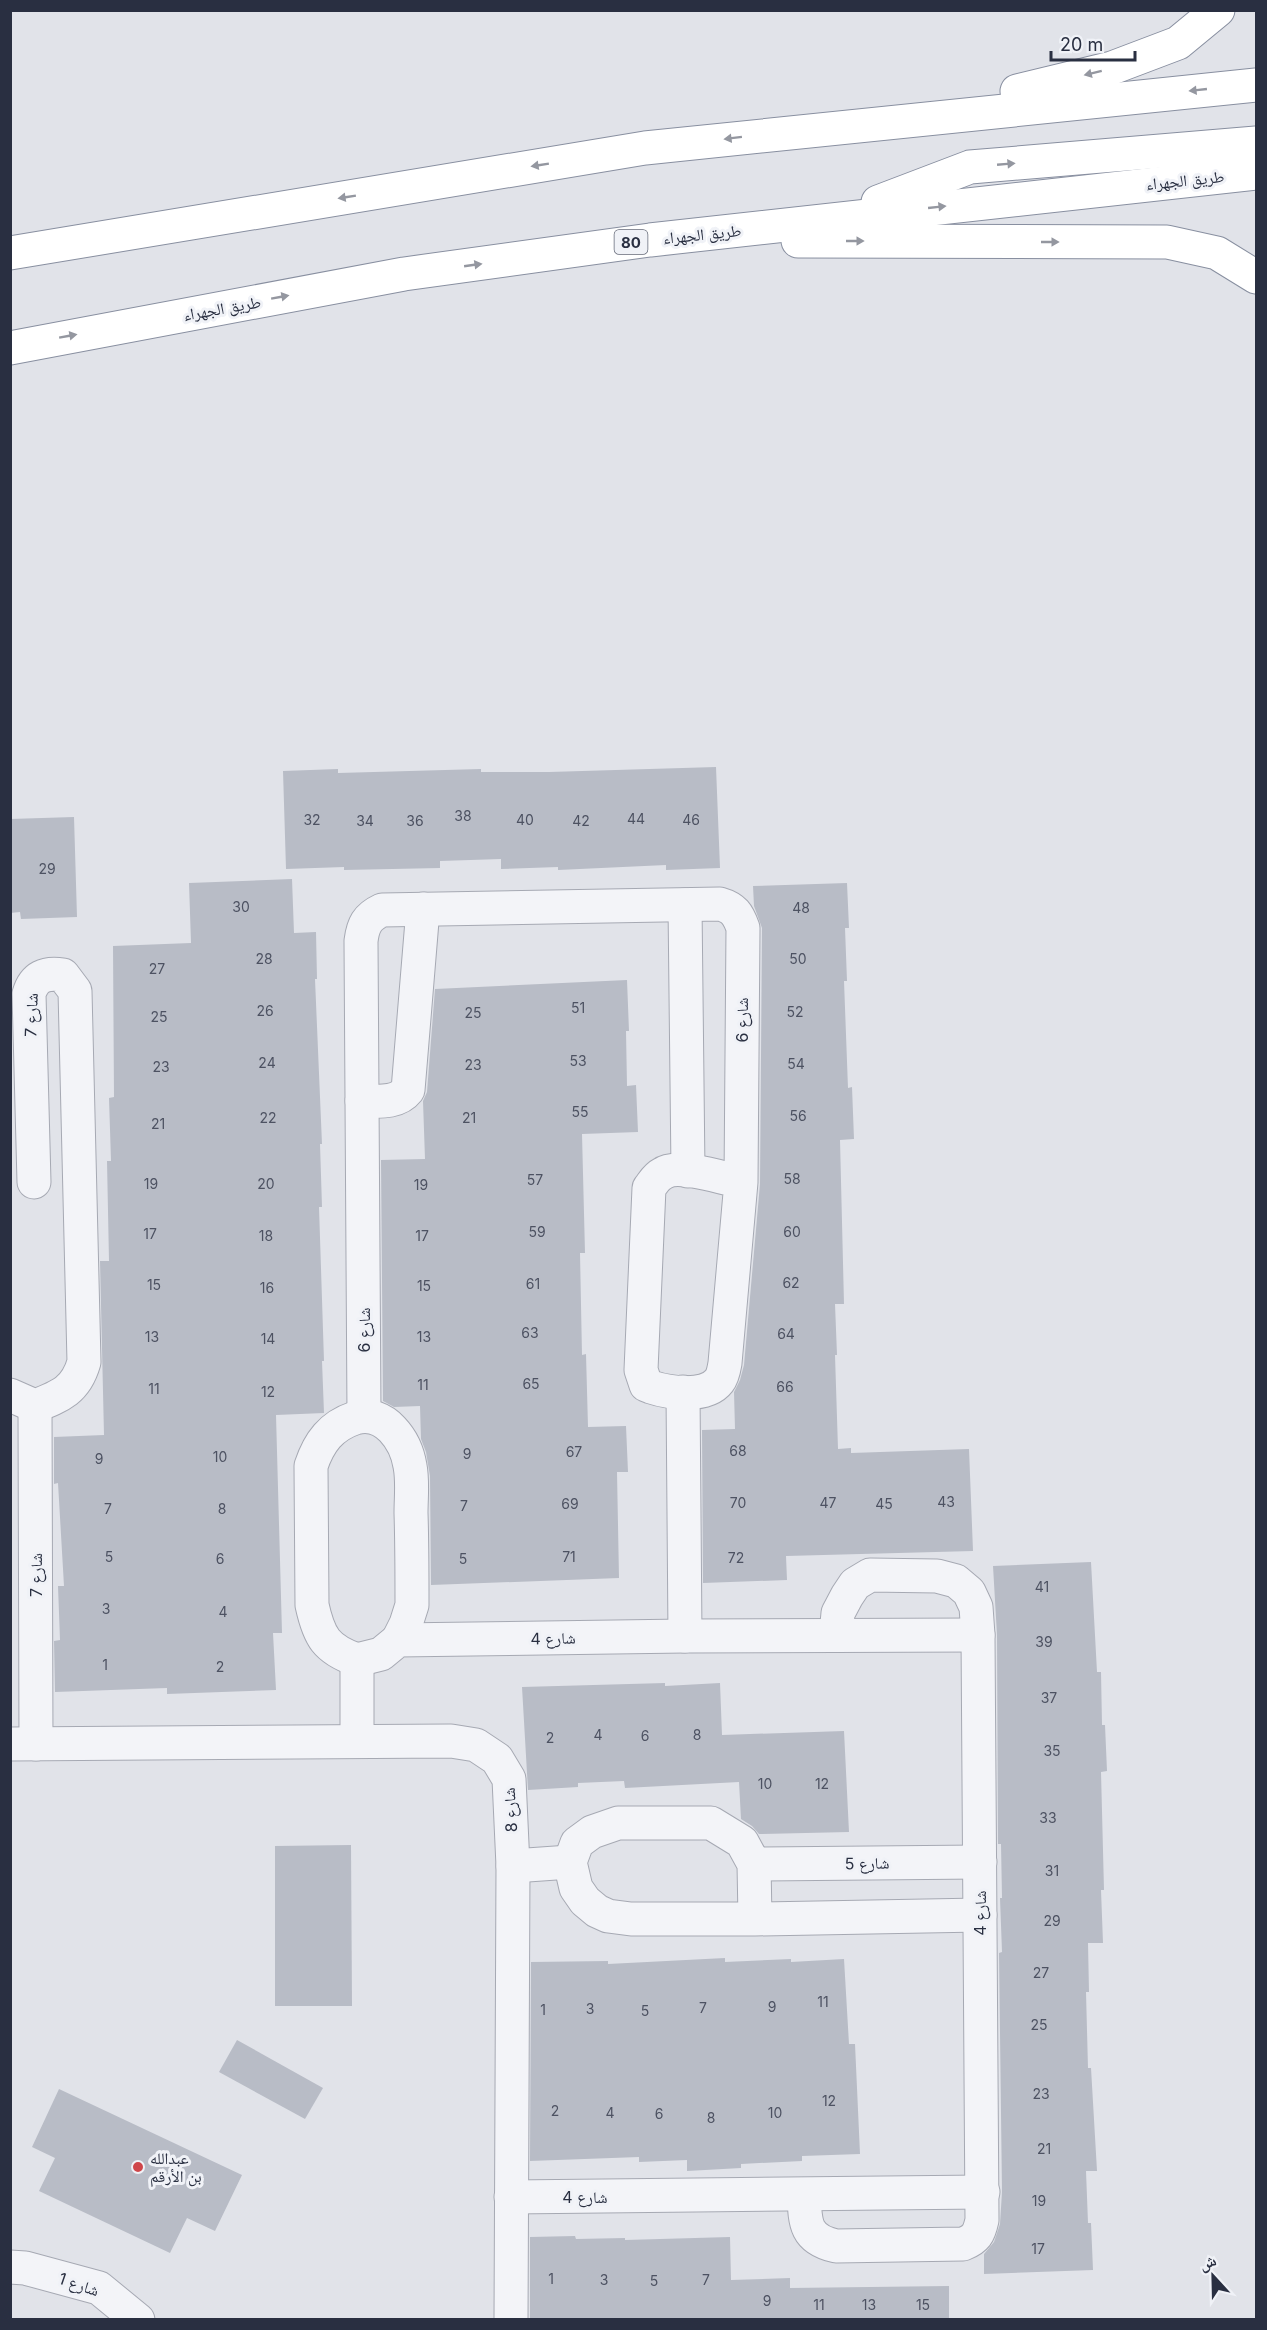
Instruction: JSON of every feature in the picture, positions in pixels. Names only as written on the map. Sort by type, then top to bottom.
[{"type":"highway","points":[[772,133],[1028,89],[1112,68],[1178,43],[1218,10]]},
{"type":"highway","points":[[10,254],[645,148],[1257,84]]},
{"type":"highway","points":[[831,219],[970,167],[1257,142]]},
{"type":"highway","name":"طريق الجهراء","points":[[10,348],[404,274],[650,240],[1257,172]]},
{"type":"highway","points":[[650,240],[1167,242],[1217,253],[1257,277]]},
{"type":"street","points":[[10,243],[51,246]]},
{"type":"street","name":"شارع 6","points":[[364,1415],[361,941],[363,926],[371,915],[382,910],[720,904],[732,908],[739,916],[743,928],[741,1182],[725,1363],[720,1380],[704,1391],[683,1392],[646,1385],[641,1370],[649,1188],[663,1173],[688,1171],[741,1182]]},
{"type":"street","points":[[686,905],[688,1171]]},
{"type":"street","points":[[362,1101],[393,1100],[405,1095],[408,1090],[423,909]]},
{"type":"street","name":"شارع 7","points":[[23,1744],[23,1400],[56,1398],[72,1387],[80,1376],[84,1362],[81,1180],[75,991],[63,975],[53,973],[36,980],[29,994],[22,1183],[81,1180]]},
{"type":"street","points":[[683,1392],[685,1636]]},
{"type":"street","points":[[364,1415],[380,1420],[400,1437],[411,1469],[412,1605],[398,1640],[381,1654],[357,1660],[338,1653],[325,1641],[316,1625],[312,1605],[311,1466],[326,1435],[344,1422],[364,1415]]},
{"type":"street","name":"شارع 4","points":[[804,2195],[805,2221],[812,2234],[822,2243],[836,2246],[963,2244],[974,2240],[980,2232],[983,2192],[981,1862],[976,1607],[969,1592],[956,1581],[937,1576],[870,1575],[855,1584],[838,1613],[836,1635]]},
{"type":"street","name":"شارع 4","points":[[398,1640],[978,1635]]},
{"type":"street","points":[[357,1660],[357,1742]]},
{"type":"street","name":"شارع 8","points":[[23,1744],[451,1741],[476,1745],[498,1759],[509,1779],[513,1866],[511,2319]]},
{"type":"street","points":[[755,1919],[754,1864],[741,1842],[711,1823],[618,1823],[592,1832],[577,1843],[570,1862],[576,1888],[585,1902],[608,1916],[631,1919],[755,1919],[980,1915]]},
{"type":"street","points":[[513,1866],[570,1862]]},
{"type":"street","name":"شارع 5","points":[[754,1864],[981,1862]]},
{"type":"street","name":"شارع 4","points":[[511,2197],[983,2192]]},
{"type":"street","name":"شارع 1","points":[[10,2267],[25,2268],[99,2288],[138,2319]]},
{"type":"building","points":[[716,767],[720,868],[666,870],[666,865],[558,870],[558,867],[501,869],[501,859],[440,861],[440,868],[286,869],[283,771],[338,769],[338,773],[481,769],[481,772],[549,772]]},
{"type":"building","points":[[74,817],[77,917],[21,919],[20,912],[10,913],[10,819]]},
{"type":"building","points":[[292,879],[294,933],[316,932],[317,979],[315,979],[322,1144],[320,1144],[322,1207],[319,1207],[324,1413],[276,1415],[282,1633],[273,1633],[276,1690],[167,1694],[167,1688],[55,1692],[54,1641],[60,1640],[58,1586],[64,1586],[58,1483],[54,1484],[54,1437],[104,1435],[100,1261],[109,1261],[107,1161],[111,1161],[109,1098],[114,1097],[113,946],[191,943],[189,883]]},
{"type":"building","points":[[847,883],[849,928],[845,928],[847,981],[844,981],[848,1088],[852,1087],[854,1139],[840,1140],[844,1304],[835,1304],[838,1449],[851,1448],[851,1453],[969,1449],[973,1551],[786,1556],[787,1580],[703,1583],[702,1430],[735,1429],[734,1392],[744,1365],[760,1184],[762,928],[754,906],[753,886]]},
{"type":"building","points":[[627,980],[629,1031],[626,1031],[627,1086],[636,1085],[638,1132],[582,1134],[585,1253],[580,1253],[582,1355],[586,1354],[588,1427],[626,1426],[628,1472],[617,1472],[619,1578],[431,1585],[430,1476],[421,1439],[420,1406],[394,1407],[383,1401],[381,1160],[425,1159],[423,1101],[427,1092],[435,989]]},
{"type":"building","points":[[1091,1562],[1097,1672],[1101,1672],[1102,1725],[1105,1725],[1107,1771],[1101,1772],[1103,1943],[1088,1943],[1089,1992],[1086,1992],[1088,2068],[1091,2068],[1097,2171],[1086,2171],[1093,2270],[984,2274],[984,2254],[994,2242],[1000,2224],[1002,2192],[999,1953],[1002,1952],[1000,1898],[1002,1898],[1001,1844],[998,1844],[997,1635],[993,1566]]},
{"type":"building","points":[[665,1683],[665,1686],[720,1683],[722,1735],[844,1731],[849,1832],[759,1834],[741,1819],[739,1782],[625,1788],[624,1781],[578,1783],[578,1787],[528,1790],[522,1687]]},
{"type":"building","points":[[351,1845],[352,2006],[275,2006],[275,1846]]},
{"type":"building","points":[[725,1958],[725,1962],[844,1959],[849,2044],[855,2044],[860,2154],[802,2156],[802,2161],[741,2164],[741,2168],[687,2171],[687,2160],[639,2162],[639,2157],[530,2161],[531,1962],[608,1961],[608,1964]]},
{"type":"building","points":[[237,2040],[323,2088],[305,2119],[219,2072]]},
{"type":"building","name":"عبدالله بن الأرقم","points":[[59,2089],[242,2175],[215,2231],[187,2218],[170,2253],[39,2191],[55,2158],[32,2147]]},
{"type":"building","points":[[575,2236],[576,2239],[625,2238],[625,2240],[730,2237],[731,2280],[790,2278],[790,2288],[949,2286],[949,2319],[530,2319],[530,2237]]},
{"type":"place","name":"عبدالله بن الأرقم","points":[[138,2167]]}]
